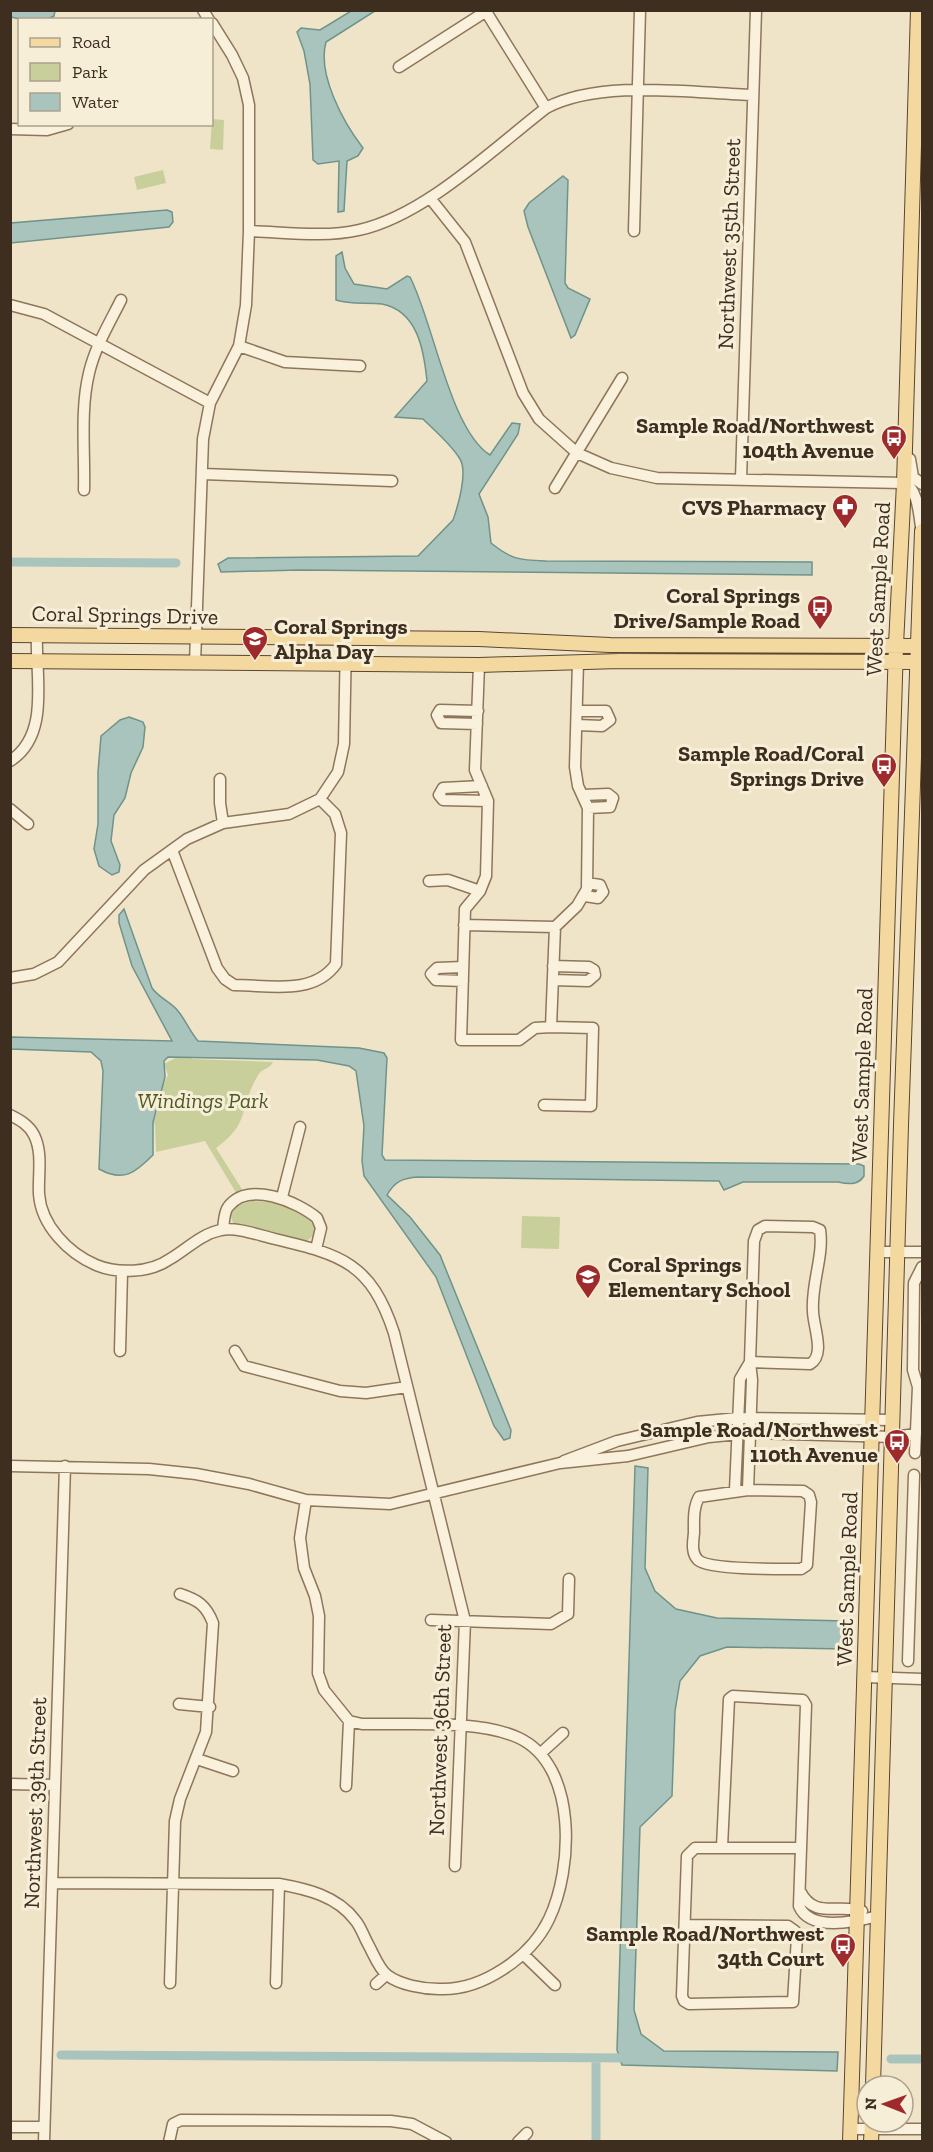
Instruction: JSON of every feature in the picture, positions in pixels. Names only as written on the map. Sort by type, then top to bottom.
[{"type":"main road","name":"West Sample Road","points":[[851,2135],[895,662],[917,196],[914,143],[918,10]]},
{"type":"main road","points":[[917,196],[922,215]]},
{"type":"main road","name":"West Sample Road","points":[[873,2074],[898,1251],[921,662],[922,532]]},
{"type":"main road","name":"Coral Springs Drive","points":[[10,635],[479,639],[609,645],[921,646]]},
{"type":"main road","name":"Coral Springs Drive","points":[[10,661],[479,665],[578,662],[921,662]]},
{"type":"street","points":[[634,231],[640,10]]},
{"type":"street","name":"Northwest 35th Street","points":[[741,479],[756,10]]},
{"type":"street","points":[[399,67],[485,11],[546,108]]},
{"type":"street","points":[[195,663],[203,439],[210,403],[239,346],[246,305],[249,231],[249,105],[243,78],[213,28]]},
{"type":"street","points":[[249,231],[357,231],[389,222],[430,198],[546,108],[566,98],[594,92],[637,91],[753,95]]},
{"type":"street","points":[[10,129],[47,130],[61,126]]},
{"type":"street","points":[[430,198],[465,242],[524,393],[539,419],[577,453],[592,462],[657,478],[904,483],[909,485],[914,495],[922,532]]},
{"type":"street","points":[[84,490],[85,397],[89,373],[99,345],[121,300]]},
{"type":"street","points":[[10,305],[44,314],[210,403]]},
{"type":"street","points":[[239,346],[285,362],[360,366]]},
{"type":"street","points":[[555,488],[622,378]]},
{"type":"street","points":[[906,423],[912,477],[922,483]]},
{"type":"street","points":[[203,474],[392,481]]},
{"type":"street","points":[[10,761],[27,744],[36,725],[37,635]]},
{"type":"street","points":[[10,978],[34,974],[58,962],[144,870],[187,839],[223,823],[289,814],[320,799],[338,772],[344,744],[346,639]]},
{"type":"street","points":[[551,1028],[555,927],[585,896],[587,883],[588,808],[578,786],[575,767],[578,662]]},
{"type":"street","points":[[479,665],[475,770],[488,801],[486,876],[480,891],[466,904],[461,1040],[519,1040],[536,1028],[593,1028],[591,1106],[544,1106]]},
{"type":"street","points":[[477,724],[441,723],[437,715],[440,710],[478,711]]},
{"type":"street","points":[[577,711],[606,711],[610,717],[606,725],[577,725]]},
{"type":"street","points":[[220,779],[223,823]]},
{"type":"street","points":[[482,786],[443,788],[439,795],[443,800],[488,801]]},
{"type":"street","points":[[583,795],[608,794],[613,798],[610,807],[588,808]]},
{"type":"street","points":[[172,850],[217,968],[225,979],[234,985],[307,986],[328,974],[336,964],[341,833],[335,814],[320,799]]},
{"type":"street","points":[[10,809],[28,824]]},
{"type":"street","points":[[429,881],[448,880],[480,891]]},
{"type":"street","points":[[585,896],[598,898],[603,892],[600,885],[587,883]]},
{"type":"street","points":[[464,925],[555,927]]},
{"type":"street","points":[[553,966],[589,967],[594,970],[595,975],[588,981],[553,980]]},
{"type":"street","points":[[463,968],[436,968],[431,974],[436,980],[463,981]]},
{"type":"street","points":[[10,1115],[25,1124],[34,1134],[39,1149],[39,1196],[44,1214],[55,1234],[73,1252],[88,1260],[122,1272],[168,1261],[203,1236],[223,1229],[226,1211],[232,1203],[249,1196],[282,1197],[317,1218],[321,1228],[316,1249]]},
{"type":"street","points":[[282,1197],[300,1127]]},
{"type":"street","points":[[748,1490],[751,1418],[750,1362],[754,1241],[758,1230],[765,1226],[813,1227],[820,1230],[813,1281],[813,1310],[818,1352],[815,1361],[810,1364],[750,1362]]},
{"type":"street","name":"Northwest 36th Street","points":[[223,1229],[243,1231],[316,1249],[345,1261],[368,1281],[384,1303],[465,1621],[455,1866]]},
{"type":"street","points":[[877,1251],[922,1252]]},
{"type":"street","points":[[915,1453],[918,1387],[913,1370],[914,1283],[922,1267]]},
{"type":"street","points":[[120,1351],[122,1272]]},
{"type":"street","points":[[235,1351],[244,1366],[340,1391],[366,1392],[407,1387]]},
{"type":"street","points":[[735,1490],[740,1379],[750,1362]]},
{"type":"street","points":[[560,1463],[598,1447],[685,1423],[738,1418],[893,1420]]},
{"type":"street","points":[[10,1466],[149,1469],[196,1474],[249,1484],[306,1500],[390,1504],[560,1463],[616,1458],[692,1439],[749,1433],[872,1437],[916,1434]]},
{"type":"street","name":"Northwest 39th Street","points":[[44,2142],[65,1466]]},
{"type":"street","points":[[908,1661],[914,1475]]},
{"type":"street","points":[[735,1490],[748,1490],[803,1491],[809,1496],[811,1513],[807,1565],[801,1569],[748,1568],[703,1563],[696,1559],[693,1551],[694,1505],[699,1497],[735,1490]]},
{"type":"street","points":[[52,1883],[279,1884],[309,1889],[340,1906],[355,1920],[386,1975],[414,1986],[441,1990],[474,1983],[504,1968],[524,1955],[549,1920],[560,1887],[565,1803],[556,1778],[541,1753],[520,1738],[490,1728],[362,1724],[349,1721],[324,1690],[318,1673],[319,1616],[315,1596],[304,1568],[300,1538],[306,1500]]},
{"type":"street","points":[[430,1620],[551,1624],[560,1621],[568,1614],[570,1604],[568,1579]]},
{"type":"street","points":[[170,1983],[175,1821],[180,1799],[206,1732],[210,1707],[213,1623],[207,1608],[197,1599],[180,1594]]},
{"type":"street","points":[[865,1677],[922,1679]]},
{"type":"street","points":[[722,1847],[729,1700],[734,1696],[802,1700],[806,1705],[799,1906],[803,1915],[812,1921],[878,1916]]},
{"type":"street","points":[[179,1704],[210,1707]]},
{"type":"street","points":[[346,1786],[349,1721]]},
{"type":"street","points":[[541,1753],[562,1733]]},
{"type":"street","points":[[197,1759],[233,1771]]},
{"type":"street","points":[[10,1784],[55,1785]]},
{"type":"street","points":[[685,1925],[788,1926],[795,1930],[797,1949],[793,2002],[721,2004],[684,2001],[685,1925],[687,1856],[695,1848],[800,1848]]},
{"type":"street","points":[[276,1983],[279,1884]]},
{"type":"street","points":[[524,1955],[555,1985]]},
{"type":"street","points":[[376,1984],[386,1975]]},
{"type":"street","points":[[169,2142],[173,2124],[181,2120],[391,2121],[412,2124],[446,2142]]},
{"type":"street","points":[[10,2127],[44,2127]]},
{"type":"street","points":[[518,2142],[527,2133]]},
{"type":"green space","points":[[213,119],[224,120],[223,150],[210,149]]},
{"type":"green space","points":[[163,170],[166,183],[137,190],[134,177]]},
{"type":"green space","name":"Windings Park","points":[[181,1055],[194,1059],[273,1062],[261,1072],[253,1085],[235,1130],[216,1148],[245,1194],[238,1196],[205,1141],[156,1152],[153,1122],[162,1099],[160,1091],[168,1075],[164,1064]]},
{"type":"green space","points":[[252,1201],[281,1204],[302,1212],[310,1217],[315,1234],[307,1241],[233,1223],[230,1214],[238,1205]]},
{"type":"green space","points":[[522,1216],[560,1217],[559,1249],[521,1248]]},
{"type":"water","points":[[11,10],[55,10],[54,16],[49,18],[11,17]]},
{"type":"water","points":[[351,11],[375,11],[326,42],[324,55],[328,83],[340,111],[363,148],[358,156],[347,161],[344,211],[338,212],[339,161],[318,164],[313,160],[310,84],[304,51],[297,32],[301,28],[320,30]]},
{"type":"water","points":[[563,176],[568,180],[565,283],[568,288],[590,299],[575,335],[571,338],[528,227],[524,211],[529,203]]},
{"type":"water","points":[[167,210],[172,212],[173,222],[169,227],[11,243],[11,223]]},
{"type":"water","points":[[342,252],[345,268],[354,284],[387,289],[407,276],[410,277],[453,399],[476,442],[490,455],[512,423],[520,424],[518,434],[479,494],[488,517],[491,543],[498,549],[517,558],[537,561],[812,562],[812,575],[299,570],[221,572],[218,564],[228,558],[418,556],[453,520],[463,480],[460,459],[448,443],[423,419],[395,417],[427,381],[424,357],[417,334],[404,315],[394,308],[382,304],[336,300],[336,256]]},
{"type":"water","points":[[129,717],[143,722],[145,727],[143,747],[131,773],[125,798],[114,815],[111,841],[120,865],[119,872],[112,875],[99,866],[94,849],[98,824],[101,736],[120,720]]},
{"type":"water","points":[[124,909],[152,988],[178,1011],[198,1041],[359,1048],[384,1053],[387,1058],[382,1155],[385,1160],[859,1164],[864,1166],[864,1176],[852,1184],[743,1182],[724,1190],[719,1181],[418,1177],[396,1183],[387,1195],[410,1217],[440,1255],[511,1430],[510,1438],[504,1440],[494,1426],[436,1277],[364,1176],[362,1161],[364,1126],[356,1071],[349,1066],[317,1060],[168,1057],[164,1061],[165,1077],[153,1122],[153,1155],[135,1171],[116,1175],[99,1169],[103,1071],[101,1061],[91,1052],[11,1049],[11,1037],[172,1041],[132,966],[119,923],[119,915]]},
{"type":"water","points":[[635,1466],[648,1468],[645,1568],[655,1591],[676,1609],[717,1618],[846,1621],[845,1649],[727,1647],[700,1656],[680,1681],[675,1711],[672,1796],[640,1827],[634,2010],[641,2034],[664,2051],[838,2052],[837,2071],[622,2065],[617,2050]]},
{"type":"waterway","points":[[10,562],[176,563]]},
{"type":"waterway","points":[[61,2055],[631,2058]]},
{"type":"waterway","points":[[596,2059],[596,2142]]},
{"type":"waterway","points":[[891,2059],[922,2059]]},
{"type":"place","name":"Sample Road/Northwest 104th Avenue","points":[[894,461]]},
{"type":"place","name":"CVS Pharmacy","points":[[845,530]]},
{"type":"place","name":"Coral Springs Drive/Sample Road","points":[[820,631]]},
{"type":"place","name":"Coral Springs Alpha Day","points":[[255,662]]},
{"type":"place","name":"Sample Road/Coral Springs Drive","points":[[884,789]]},
{"type":"place","name":"Coral Springs Elementary School","points":[[588,1300]]},
{"type":"place","name":"Sample Road/Northwest 110th Avenue","points":[[897,1465]]},
{"type":"place","name":"Sample Road/Northwest 34th Court","points":[[843,1969]]}]
